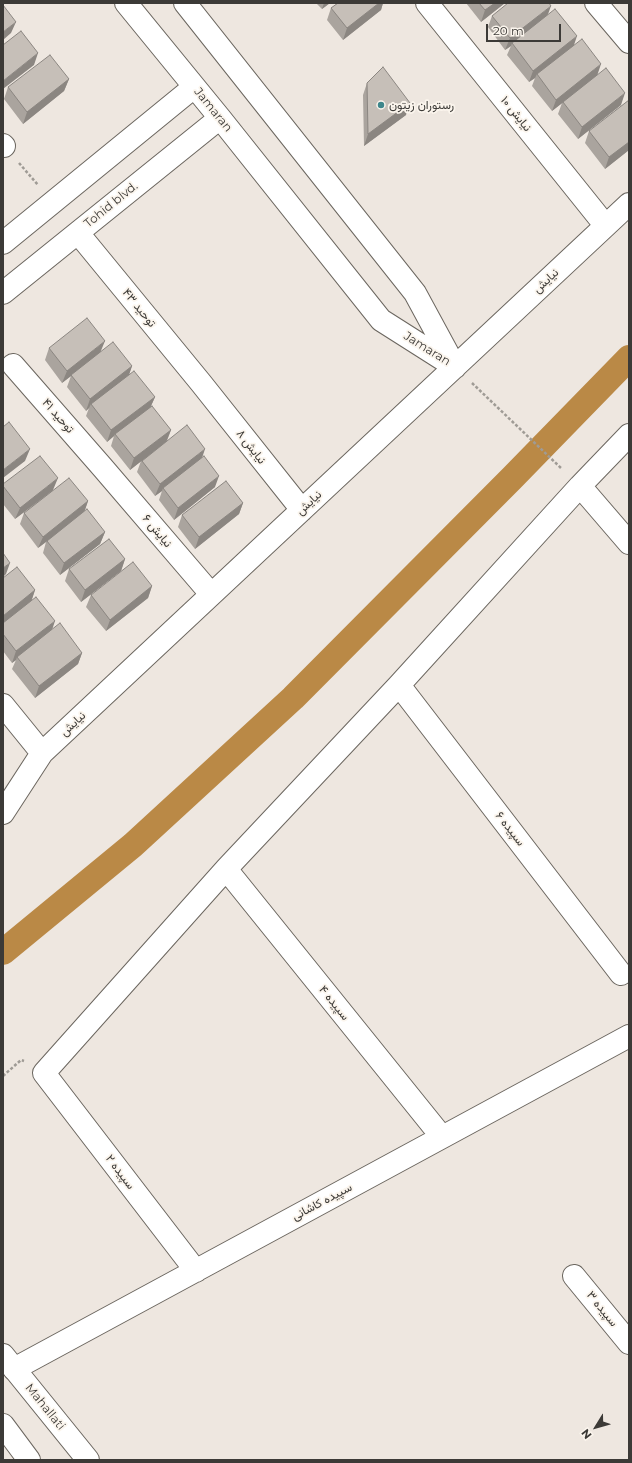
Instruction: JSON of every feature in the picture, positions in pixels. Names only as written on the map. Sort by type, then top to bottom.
[{"type":"street","name":"Jamaran","points":[[126,3],[381,320],[455,366]]},
{"type":"street","name":"Jamaran","points":[[185,3],[415,293],[455,366]]},
{"type":"street","name":"نیایش ۱۰","points":[[427,3],[605,225]]},
{"type":"street","points":[[596,3],[629,42]]},
{"type":"street","points":[[3,243],[194,87]]},
{"type":"street","name":"Tohid blvd.","points":[[3,294],[220,118]]},
{"type":"street","name":"نیایش","points":[[3,813],[42,752],[629,204]]},
{"type":"street","name":"توحید ۴۳","points":[[78,233],[201,383]]},
{"type":"street","name":"توحید ۴۱","points":[[13,365],[103,468]]},
{"type":"street","name":"نیایش ۸","points":[[201,383],[302,510]]},
{"type":"street","points":[[226,869],[399,685],[580,486],[629,435]]},
{"type":"street","name":"نیایش ۶","points":[[103,468],[211,594]]},
{"type":"street","points":[[580,486],[629,543]]},
{"type":"street","name":"سپیده ۶","points":[[399,685],[621,974]]},
{"type":"street","points":[[3,705],[42,752]]},
{"type":"street","name":"سپیده ۲","points":[[196,1270],[44,1073],[226,869]]},
{"type":"street","name":"سپیده ۴","points":[[226,869],[442,1137]]},
{"type":"street","name":"سپیده کاشانی","points":[[9,1362],[196,1270],[629,1036]]},
{"type":"street","name":"سپیده ۳","points":[[574,1276],[629,1343]]},
{"type":"street","name":"Mahallati","points":[[9,1362],[88,1460]]},
{"type":"street","points":[[3,1425],[28,1460]]},
{"type":"path","points":[[4,145],[52,203]]},
{"type":"path","points":[[455,366],[580,486]]},
{"type":"building","points":[[338,3],[379,3],[347,28],[331,8]]},
{"type":"building","points":[[479,3],[495,3],[485,10]]},
{"type":"building","points":[[508,3],[549,3],[551,6],[510,38],[492,16]]},
{"type":"building","points":[[3,5],[16,22],[3,32]]},
{"type":"building","points":[[555,9],[577,36],[533,71],[512,43]]},
{"type":"building","points":[[21,31],[38,53],[3,81],[3,45]]},
{"type":"building","points":[[582,39],[601,64],[556,100],[537,74]]},
{"type":"building","points":[[50,55],[69,79],[27,112],[8,87]]},
{"type":"building","name":"رستوران زیتون","points":[[383,67],[410,103],[368,134],[367,83]]},
{"type":"building","points":[[606,68],[625,93],[582,127],[563,102]]},
{"type":"building","points":[[629,100],[629,142],[609,157],[589,131]]},
{"type":"building","points":[[87,318],[105,341],[67,371],[49,348]]},
{"type":"building","points":[[113,342],[132,366],[90,399],[71,375]]},
{"type":"building","points":[[134,371],[155,397],[111,430],[91,404]]},
{"type":"building","points":[[152,406],[171,430],[134,458],[115,434]]},
{"type":"building","points":[[9,422],[30,449],[3,470],[3,427]]},
{"type":"building","points":[[187,425],[205,449],[160,484],[142,461]]},
{"type":"building","points":[[40,456],[58,478],[20,508],[3,484]]},
{"type":"building","points":[[204,456],[219,476],[178,508],[163,488]]},
{"type":"building","points":[[69,478],[88,501],[43,537],[24,513]]},
{"type":"building","points":[[226,481],[243,503],[199,537],[182,515]]},
{"type":"building","points":[[87,509],[105,532],[64,563],[47,541]]},
{"type":"building","points":[[109,539],[125,559],[85,590],[69,569]]},
{"type":"building","points":[[3,553],[10,563],[3,568]]},
{"type":"building","points":[[133,562],[152,586],[110,620],[91,595]]},
{"type":"building","points":[[17,567],[35,590],[3,616],[3,578]]},
{"type":"building","points":[[36,597],[55,621],[16,651],[3,634],[3,623]]},
{"type":"building","points":[[60,623],[82,653],[39,686],[17,657]]},
{"type":"waterway","points":[[3,952],[133,845],[293,698],[629,358]]},
{"type":"place","name":"رستوران زیتون","points":[[381,105]]}]
